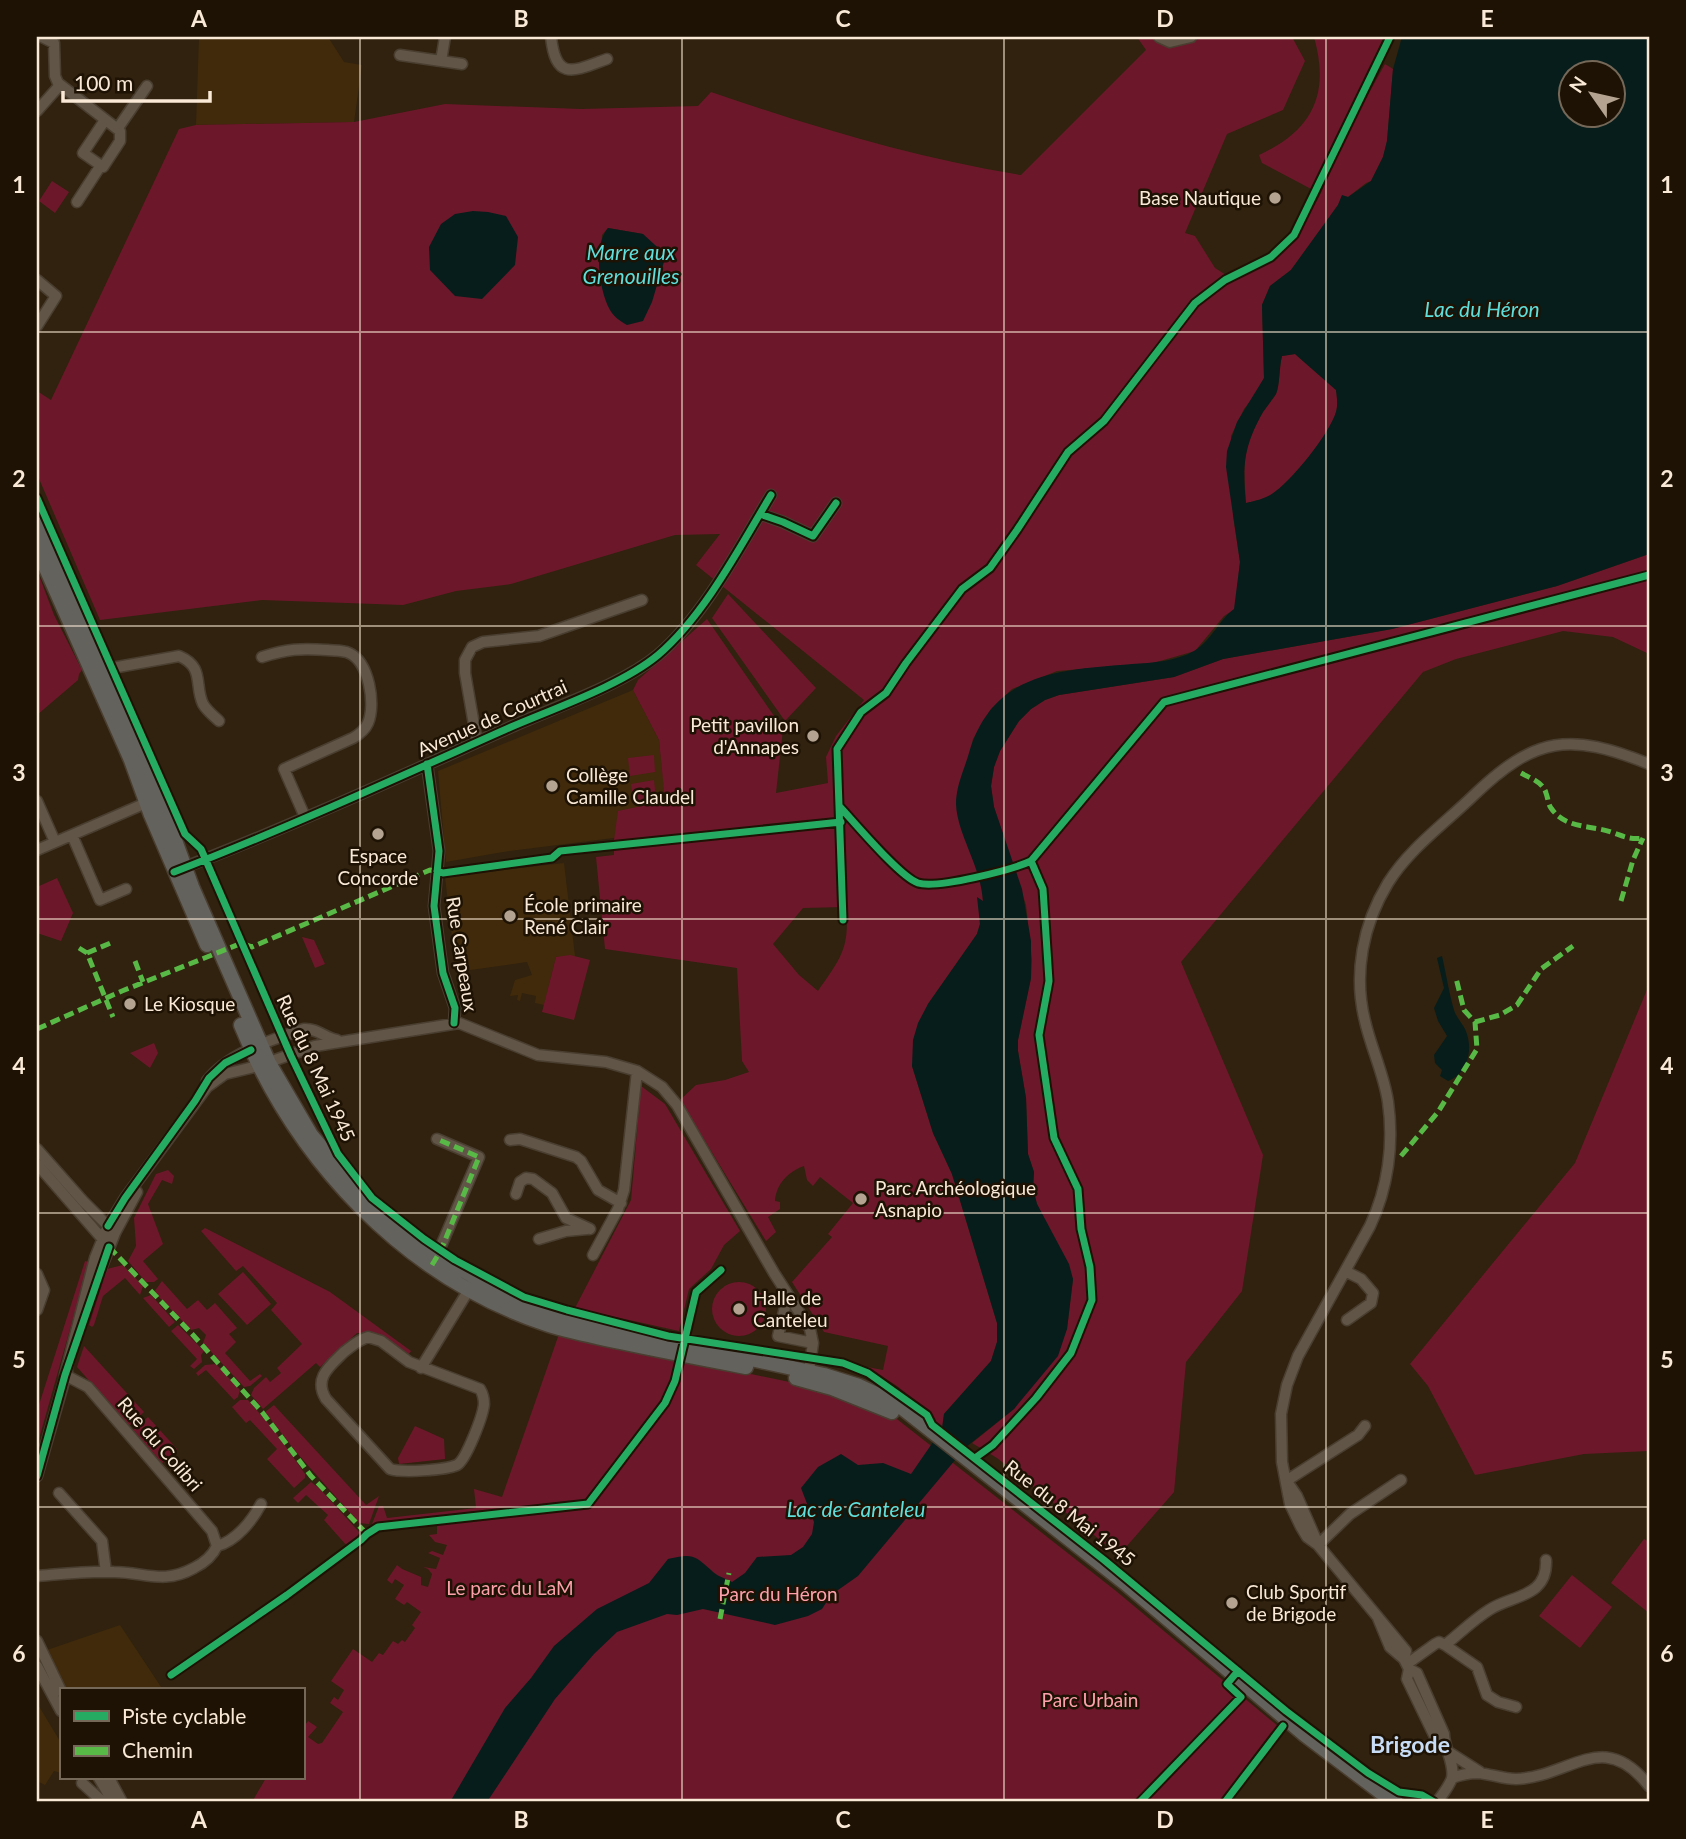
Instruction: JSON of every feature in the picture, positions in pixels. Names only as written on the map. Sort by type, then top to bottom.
[{"type":"main road","name":"Rue du 8 Mai 1945","points":[[37,524],[79,614],[131,761],[152,800],[179,870],[289,1121],[327,1171],[367,1214],[472,1284],[516,1301],[579,1321],[808,1376],[845,1381],[887,1399],[1160,1611],[1305,1735],[1396,1802]]},
{"type":"main road","name":"Rue du 8 Mai 1945","points":[[37,548],[98,674]]},
{"type":"main road","name":"Rue du 8 Mai 1945","points":[[965,1462],[1119,1586],[1289,1731],[1381,1802]]},
{"type":"street","points":[[42,37],[57,40],[55,76],[60,85],[118,128],[121,134],[120,141],[103,167],[83,153],[105,120]]},
{"type":"street","points":[[441,61],[445,37]]},
{"type":"street","points":[[551,37],[554,57],[558,64],[566,69],[576,70],[607,59]]},
{"type":"street","points":[[1158,37],[1170,42],[1191,37]]},
{"type":"street","points":[[400,55],[462,64]]},
{"type":"street","points":[[37,111],[60,85]]},
{"type":"street","points":[[118,128],[147,86]]},
{"type":"street","points":[[77,202],[101,165]]},
{"type":"street","points":[[37,280],[56,296],[37,326]]},
{"type":"street","name":"Avenue de Courtrai","points":[[179,870],[619,679],[658,655],[692,619],[771,495]]},
{"type":"street","points":[[760,514],[813,536],[836,503]]},
{"type":"street","points":[[477,742],[465,673],[465,660],[472,647],[483,642],[539,636],[642,600]]},
{"type":"street","points":[[262,657],[295,648],[345,652],[361,662],[367,677],[370,710],[363,731],[284,769],[305,817]]},
{"type":"street","points":[[98,674],[179,656],[187,659],[197,671],[202,703],[219,721]]},
{"type":"street","points":[[1437,1802],[1452,1778],[1444,1734],[1429,1697],[1417,1673],[1407,1664],[1406,1651],[1298,1523],[1289,1500],[1280,1431],[1280,1414],[1298,1356],[1378,1207],[1389,1153],[1388,1100],[1364,1020],[1360,993],[1361,961],[1372,915],[1388,884],[1412,854],[1507,766],[1537,750],[1567,744],[1611,748],[1649,764]]},
{"type":"street","name":"Rue Carpeaux","points":[[427,764],[439,858],[434,906],[443,973],[454,1002],[454,1023],[463,1023],[538,1055],[606,1062],[637,1071],[662,1087],[677,1105],[810,1329],[813,1343]]},
{"type":"street","points":[[37,850],[152,800]]},
{"type":"street","points":[[37,802],[55,842]]},
{"type":"street","points":[[72,835],[100,900],[126,889]]},
{"type":"street","points":[[195,1101],[220,1077],[264,1065],[315,1046],[454,1023]]},
{"type":"street","points":[[37,1474],[106,1243],[125,1198],[195,1101],[204,1084],[219,1067],[256,1048],[308,1028],[327,1038],[344,1041]]},
{"type":"street","points":[[593,1255],[621,1203],[624,1191],[637,1071]]},
{"type":"street","points":[[435,1261],[479,1157],[437,1139]]},
{"type":"street","points":[[510,1140],[520,1139],[576,1157],[598,1189],[621,1203]]},
{"type":"street","points":[[37,1149],[41,1166],[106,1243]]},
{"type":"street","points":[[41,1166],[112,1229]]},
{"type":"street","points":[[516,1194],[523,1178],[533,1179],[552,1193],[566,1218],[604,1233]]},
{"type":"street","points":[[538,1239],[566,1231],[590,1229]]},
{"type":"street","points":[[1345,1271],[1361,1279],[1373,1293],[1371,1303],[1347,1320]]},
{"type":"street","points":[[37,1274],[44,1290],[37,1310]]},
{"type":"street","points":[[421,1368],[472,1284]]},
{"type":"street","points":[[788,1295],[778,1336],[813,1343],[808,1376]]},
{"type":"street","points":[[368,1337],[378,1339],[404,1360],[421,1368],[480,1389],[484,1396],[484,1408],[459,1464],[396,1471],[386,1467],[326,1399],[321,1390],[322,1378],[327,1368],[353,1344],[368,1337]]},
{"type":"street","name":"Rue du Colibri","points":[[65,1375],[88,1387],[212,1531],[217,1546]]},
{"type":"street","points":[[1286,1481],[1358,1435],[1365,1426]]},
{"type":"street","points":[[1318,1545],[1350,1514],[1401,1480]]},
{"type":"street","points":[[60,1493],[102,1541],[106,1572]]},
{"type":"street","points":[[37,1576],[106,1572],[163,1578],[179,1576],[208,1559],[217,1546],[226,1543],[254,1518],[261,1504]]},
{"type":"street","points":[[1445,1645],[1490,1609],[1528,1595],[1545,1573],[1546,1560]]},
{"type":"street","points":[[37,1642],[60,1689]]},
{"type":"street","points":[[1407,1664],[1439,1642],[1478,1667],[1487,1695],[1516,1707]]},
{"type":"street","points":[[37,1666],[60,1709]]},
{"type":"street","points":[[1445,1747],[1482,1773]]},
{"type":"street","points":[[1452,1778],[1482,1773],[1506,1778],[1531,1777],[1586,1759],[1605,1757],[1625,1763],[1649,1785]]},
{"type":"street","points":[[100,1780],[113,1802]]},
{"type":"street","points":[[110,1780],[122,1802]]},
{"type":"street","points":[[82,1783],[103,1802]]},
{"type":"shaded area","points":[[199,37],[328,37],[344,62],[362,65],[354,122],[196,125]]},
{"type":"shaded area","name":"Collège Camille Claudel","points":[[633,690],[659,740],[669,831],[446,862],[438,771]]},
{"type":"shaded area","name":"École primaire René Clair","points":[[564,863],[575,956],[556,957],[544,1005],[535,1003],[536,996],[522,993],[520,1001],[517,1000],[518,995],[510,996],[515,980],[532,975],[527,962],[456,972],[445,877]]},
{"type":"shaded area","points":[[120,1625],[161,1687],[66,1688],[47,1650]]},
{"type":"shaded area","points":[[37,1703],[60,1741],[60,1773],[54,1771],[45,1785],[37,1781]]},
{"type":"green space","points":[[1137,37],[1292,37],[1305,61],[1283,110],[1227,134],[1185,233],[1195,236],[1215,268],[1234,280],[1267,264],[1297,237],[1321,193],[1349,129],[1385,64],[1393,69],[1387,141],[1383,157],[1371,181],[1348,197],[1342,196],[1291,270],[1270,286],[1262,305],[1264,378],[1231,436],[1233,516],[1240,562],[1235,609],[1224,616],[1195,651],[1153,663],[1057,671],[1012,689],[991,709],[973,739],[957,812],[982,885],[983,902],[978,898],[980,924],[977,934],[928,1004],[912,1066],[933,1133],[952,1174],[997,1323],[997,1342],[991,1361],[944,1414],[942,1429],[927,1410],[867,1367],[883,1370],[888,1346],[824,1332],[792,1282],[832,1237],[828,1234],[853,1203],[820,1177],[813,1186],[807,1180],[804,1166],[798,1168],[784,1179],[778,1189],[775,1201],[780,1202],[780,1209],[768,1217],[776,1232],[766,1241],[680,1100],[696,1085],[749,1072],[742,1061],[737,968],[605,949],[596,857],[614,855],[618,811],[665,801],[659,740],[633,690],[638,680],[707,619],[783,729],[776,793],[828,783],[826,757],[836,736],[864,700],[696,565],[720,534],[675,535],[511,584],[456,591],[403,605],[262,600],[100,620],[37,474],[37,391],[51,400],[179,129],[196,125],[354,122],[445,104],[581,109],[698,106],[711,92],[864,140],[942,160],[1021,175],[1146,50]],"holes":[[[608,228],[643,234],[661,273],[654,291],[600,281],[602,235]],[[846,907],[845,943],[833,970],[818,991],[799,975],[773,944],[803,908]]]},
{"type":"green space","points":[[1314,37],[1384,37],[1313,190],[1262,163],[1259,155],[1293,134],[1313,108],[1320,76]]},
{"type":"green space","points":[[52,181],[69,192],[55,213],[39,201]]},
{"type":"green space","points":[[1295,354],[1336,390],[1336,412],[1309,457],[1289,479],[1269,496],[1246,503],[1245,466],[1251,435],[1276,394],[1282,356]]},
{"type":"green space","points":[[1649,554],[1649,654],[1613,637],[1563,631],[1456,659],[1423,672],[1181,962],[1263,1155],[1242,1291],[1186,1362],[1174,1492],[1119,1555],[997,1458],[972,1443],[1014,1409],[1067,1329],[1073,1279],[1037,1204],[1033,1189],[1034,1172],[1028,1154],[1026,1098],[1018,1040],[1031,978],[1032,960],[1026,905],[994,807],[991,786],[1000,751],[1019,721],[1031,709],[1059,695],[1174,677],[1223,659],[1392,629],[1557,586]]},
{"type":"green space","points":[[37,570],[54,615],[82,670],[78,680],[37,715]]},
{"type":"green space","points":[[728,594],[816,688],[785,721],[712,618]]},
{"type":"green space","points":[[654,755],[655,772],[630,776],[628,758]]},
{"type":"green space","points":[[654,780],[656,799],[633,802],[631,784]]},
{"type":"green space","points":[[57,878],[73,913],[61,941],[37,933],[37,887]]},
{"type":"green space","points":[[302,937],[314,940],[325,964],[315,968]]},
{"type":"green space","points":[[570,955],[590,960],[574,1020],[542,1012],[556,957]]},
{"type":"green space","points":[[1649,985],[1649,1451],[1584,1454],[1475,1475],[1428,1386],[1410,1364],[1575,1163]]},
{"type":"green space","points":[[154,1043],[158,1053],[150,1068],[130,1053]]},
{"type":"green space","points":[[641,1086],[665,1104],[740,1231],[724,1245],[711,1269],[689,1289],[679,1331],[575,1308],[631,1200]]},
{"type":"green space","points":[[168,1170],[174,1176],[172,1184],[162,1180],[148,1204],[163,1244],[143,1261],[158,1279],[146,1282],[128,1261],[136,1246],[134,1218],[156,1174]]},
{"type":"green space","points":[[205,1228],[330,1292],[411,1351],[409,1354],[377,1333],[357,1333],[320,1367],[316,1363],[263,1409],[251,1395],[254,1388],[266,1377],[270,1382],[281,1373],[277,1368],[302,1344],[271,1310],[277,1303],[243,1266],[236,1271],[201,1231]]},
{"type":"green space","points":[[85,1261],[89,1262],[37,1446],[37,1411]]},
{"type":"green space","points":[[123,1265],[143,1286],[140,1295],[125,1278],[103,1296],[92,1327],[89,1325],[107,1269]]},
{"type":"green space","points":[[243,1272],[271,1304],[247,1325],[218,1294]]},
{"type":"green space","points":[[162,1281],[187,1309],[198,1300],[207,1310],[215,1303],[237,1328],[229,1334],[236,1342],[225,1353],[250,1381],[260,1374],[262,1376],[250,1386],[244,1387],[203,1343],[206,1335],[199,1328],[191,1330],[154,1292]]},
{"type":"green space","name":"Halle de Canteleu","points":[[744,1282],[754,1286],[762,1294],[766,1309],[762,1324],[754,1332],[734,1336],[724,1332],[716,1324],[712,1304],[716,1294],[724,1286]]},
{"type":"green space","points":[[151,1295],[175,1322],[169,1327],[143,1298]]},
{"type":"green space","points":[[178,1325],[204,1351],[201,1355],[202,1362],[194,1369],[190,1366],[197,1359],[171,1331]]},
{"type":"green space","name":"Parc du Héron","points":[[559,1334],[804,1385],[893,1416],[1116,1591],[1279,1727],[1222,1802],[252,1802],[265,1780],[304,1780],[304,1727],[308,1721],[317,1727],[308,1737],[318,1744],[322,1743],[343,1712],[330,1703],[334,1697],[338,1700],[344,1690],[331,1681],[353,1649],[372,1662],[379,1653],[383,1655],[393,1641],[398,1644],[402,1640],[405,1642],[415,1628],[412,1625],[421,1612],[407,1602],[404,1605],[395,1599],[404,1585],[395,1579],[392,1584],[387,1580],[397,1565],[421,1577],[421,1585],[428,1587],[432,1574],[423,1567],[436,1569],[440,1558],[428,1553],[432,1551],[443,1555],[447,1545],[435,1542],[429,1535],[437,1534],[437,1519],[503,1513],[372,1524],[379,1506],[383,1506],[387,1518],[476,1508],[474,1489],[502,1497]]},
{"type":"green space","points":[[84,1346],[144,1412],[129,1426],[77,1367]]},
{"type":"green space","points":[[216,1364],[240,1390],[234,1400],[206,1370],[198,1376],[196,1373],[205,1365]]},
{"type":"green space","points":[[240,1400],[248,1400],[274,1430],[305,1474],[305,1478],[294,1488],[267,1459],[277,1449],[250,1420],[246,1423],[232,1407]]},
{"type":"green space","points":[[274,1405],[366,1505],[379,1496],[369,1524],[359,1523],[296,1452],[265,1412]]},
{"type":"green space","points":[[148,1417],[177,1449],[162,1463],[133,1430]]},
{"type":"green space","points":[[415,1426],[444,1439],[445,1459],[399,1464],[398,1458]]},
{"type":"green space","points":[[311,1482],[359,1532],[357,1540],[347,1546],[324,1520],[328,1515],[306,1495],[298,1503],[293,1498]]},
{"type":"green space","points":[[1644,1539],[1649,1542],[1649,1613],[1611,1583]]},
{"type":"green space","points":[[1572,1575],[1612,1607],[1580,1648],[1539,1616]]},
{"type":"water","name":"Lac du Héron","points":[[1402,37],[1649,37],[1649,554],[1557,586],[1392,629],[1223,659],[1174,677],[1059,695],[1031,709],[1019,721],[1000,751],[991,786],[994,807],[1022,889],[1031,941],[1031,978],[1018,1051],[1026,1098],[1028,1154],[1034,1172],[1033,1189],[1037,1204],[1069,1264],[1073,1279],[1067,1329],[1058,1356],[1014,1409],[966,1447],[858,1576],[831,1595],[822,1609],[808,1616],[775,1625],[703,1609],[677,1615],[667,1614],[617,1632],[555,1699],[487,1802],[450,1802],[505,1708],[554,1646],[597,1609],[649,1583],[668,1559],[692,1557],[715,1574],[732,1582],[745,1573],[757,1557],[791,1555],[803,1547],[812,1534],[814,1522],[801,1488],[818,1467],[841,1454],[858,1465],[883,1463],[911,1474],[942,1429],[944,1414],[991,1361],[997,1342],[997,1323],[952,1174],[933,1133],[912,1066],[913,1040],[918,1023],[928,1004],[977,934],[980,924],[977,897],[983,901],[981,888],[960,827],[956,804],[969,753],[980,726],[995,705],[1012,690],[1056,673],[1180,657],[1200,647],[1234,609],[1240,562],[1226,467],[1227,451],[1237,422],[1264,378],[1262,305],[1270,286],[1291,270],[1338,205],[1342,195],[1348,197],[1371,181],[1383,157],[1387,141],[1393,69]],"holes":[[[1295,354],[1336,390],[1336,412],[1332,421],[1299,468],[1269,496],[1246,503],[1244,478],[1248,446],[1263,412],[1276,394],[1282,356]]]},
{"type":"water","points":[[473,211],[506,216],[518,237],[515,265],[482,299],[455,296],[430,270],[429,247],[441,224],[455,214]]},
{"type":"water","name":"Marre aux Grenouilles","points":[[608,228],[643,234],[666,255],[652,302],[643,321],[627,325],[613,315],[606,302],[599,256],[600,245]]},
{"type":"water","points":[[1442,956],[1454,1010],[1465,1029],[1469,1044],[1465,1066],[1455,1078],[1448,1081],[1440,1076],[1442,1070],[1435,1063],[1434,1055],[1447,1036],[1434,1008],[1444,988],[1437,958]]},
{"type":"marked path","points":[[1521,773],[1542,786],[1549,805],[1563,820],[1627,837],[1643,838]]},
{"type":"marked path","points":[[1621,901],[1633,860],[1643,838]]},
{"type":"marked path","points":[[37,1029],[122,991],[242,943],[252,947],[430,870],[443,873]]},
{"type":"marked path","points":[[87,953],[113,942]]},
{"type":"marked path","points":[[1475,1022],[1500,1015],[1517,1005],[1541,969],[1573,946]]},
{"type":"marked path","points":[[79,948],[87,953],[113,1017]]},
{"type":"marked path","points":[[135,961],[143,982]]},
{"type":"marked path","points":[[1401,1156],[1438,1112],[1477,1049],[1475,1022],[1464,1010],[1456,978]]},
{"type":"marked path","points":[[432,1265],[441,1250],[479,1157],[437,1139]]},
{"type":"marked path","points":[[109,1247],[193,1335],[262,1412],[311,1476],[367,1534]]},
{"type":"marked path","points":[[720,1619],[729,1573]]},
{"type":"cycle path","points":[[843,920],[837,749],[861,712],[886,693],[962,589],[990,568],[1068,452],[1104,421],[1195,303],[1225,280],[1271,257],[1294,235],[1390,37]]},
{"type":"cycle path","points":[[174,872],[301,820],[588,695],[643,666],[675,639],[706,601],[771,495]]},
{"type":"cycle path","points":[[37,498],[185,834],[201,849],[291,1056],[338,1154],[372,1198],[455,1260],[524,1297],[668,1336],[843,1363],[868,1373],[927,1415],[932,1425],[1104,1560],[1286,1711],[1368,1773],[1399,1792],[1422,1795],[1434,1802]]},
{"type":"cycle path","points":[[760,514],[813,536],[836,503]]},
{"type":"cycle path","points":[[840,807],[889,861],[918,883],[957,881],[1008,869],[1031,861],[1164,702],[1649,575]]},
{"type":"cycle path","points":[[427,764],[439,851],[434,906],[443,973],[455,1008],[454,1023]]},
{"type":"cycle path","points":[[437,871],[443,873],[552,858],[560,851],[841,822]]},
{"type":"cycle path","points":[[975,1458],[993,1445],[1036,1398],[1071,1353],[1092,1300],[1090,1267],[1081,1229],[1078,1189],[1054,1138],[1039,1035],[1049,981],[1043,889],[1031,861]]},
{"type":"cycle path","points":[[108,1226],[209,1078],[225,1063],[251,1050]]},
{"type":"cycle path","points":[[37,1476],[65,1375],[109,1247]]},
{"type":"cycle path","points":[[171,1675],[287,1595],[378,1527],[588,1504],[665,1403],[675,1381],[696,1292],[721,1270]]},
{"type":"cycle path","points":[[1140,1802],[1241,1697],[1227,1684],[1238,1671]]},
{"type":"cycle path","points":[[1225,1802],[1283,1726]]},
{"type":"place","name":"Base Nautique","points":[[1275,198]]},
{"type":"place","name":"Petit pavillon d'Annapes","points":[[813,736]]},
{"type":"place","name":"Collège Camille Claudel","points":[[552,786]]},
{"type":"place","name":"Espace Concorde","points":[[378,834]]},
{"type":"place","name":"École primaire René Clair","points":[[510,916]]},
{"type":"place","name":"Le Kiosque","points":[[130,1004]]},
{"type":"place","name":"Parc Archéologique Asnapio","points":[[861,1199]]},
{"type":"place","name":"Halle de Canteleu","points":[[739,1309]]},
{"type":"place","name":"Club Sportif de Brigode","points":[[1232,1603]]},
{"type":"district","name":"Brigode","points":[[1410,1745]]},
{"type":"water label","name":"Lac de Canteleu","points":[[856,1510]]},
{"type":"park label","name":"Le parc du LaM","points":[[510,1588]]},
{"type":"park label","name":"Parc Urbain","points":[[1090,1700]]}]
